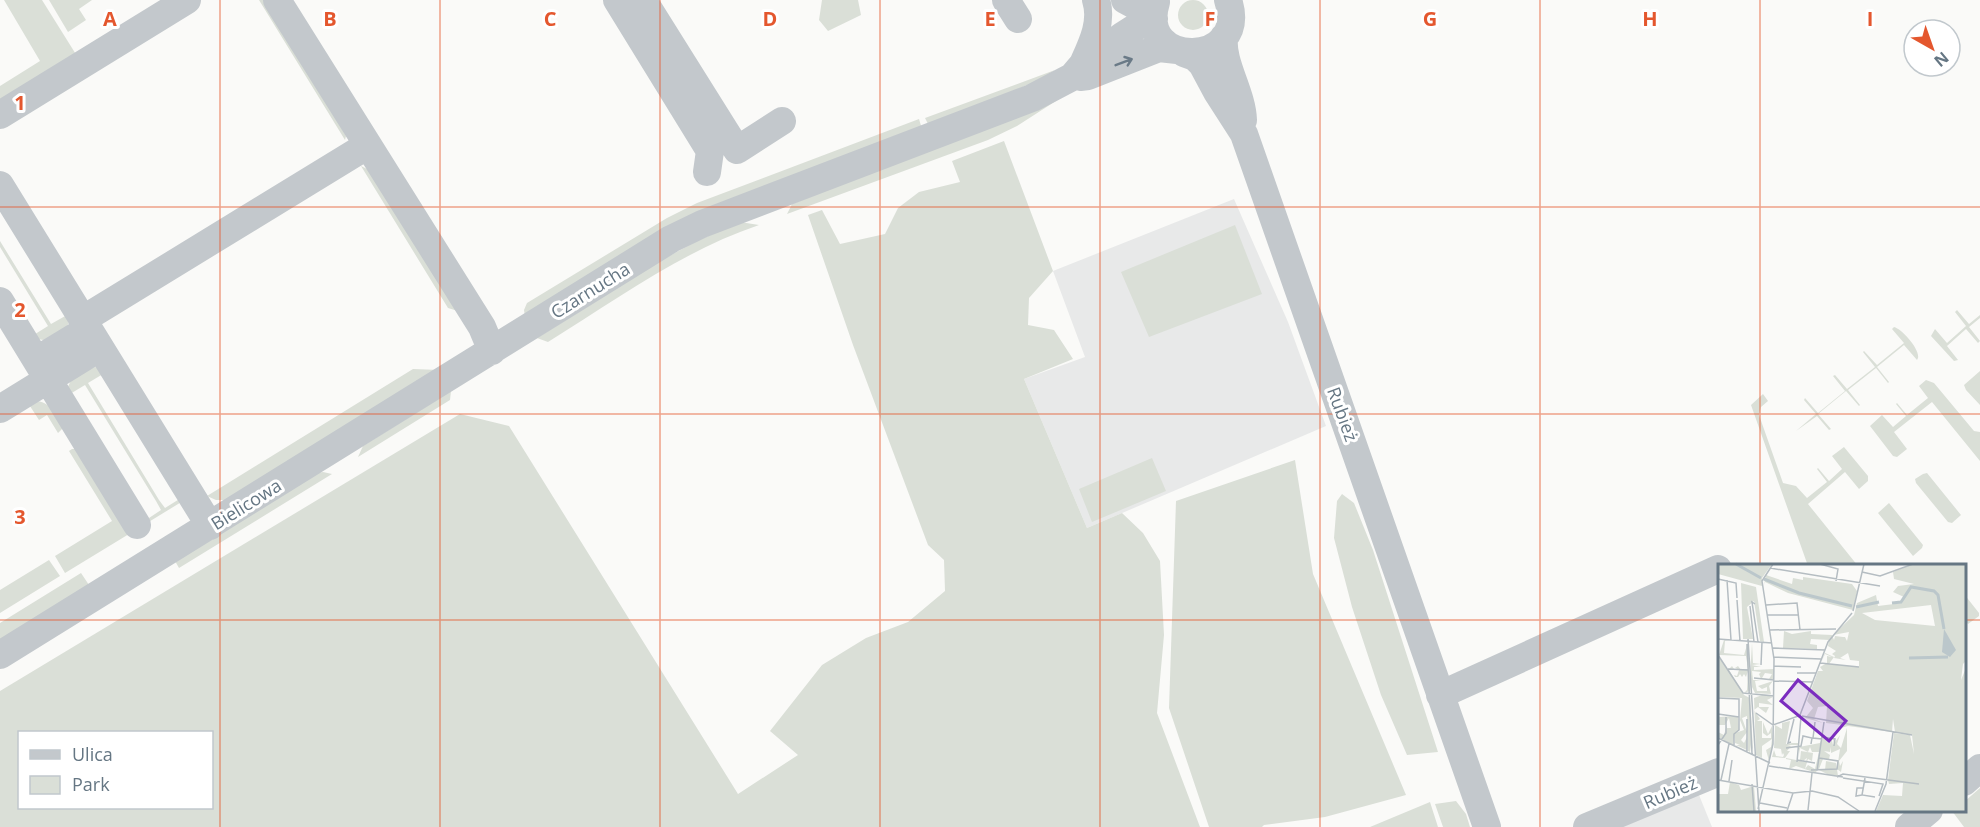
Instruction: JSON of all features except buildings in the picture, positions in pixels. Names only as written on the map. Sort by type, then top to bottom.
[{"type":"street","points":[[0,115],[187,0]]},
{"type":"street","points":[[277,0],[482,327],[492,351]]},
{"type":"street","points":[[617,0],[710,151],[707,172]]},
{"type":"street","points":[[643,0],[737,150],[782,121]]},
{"type":"street","points":[[1078,71],[1096,32],[1098,15],[1096,0]]},
{"type":"street","points":[[1125,0],[1155,11]]},
{"type":"street","points":[[1224,37],[1231,17],[1228,0]]},
{"type":"street","name":"Czarnucha","points":[[492,351],[670,240],[702,224],[1012,106],[1078,71],[1155,11]]},
{"type":"street","name":"Rubież","points":[[1155,11],[1159,34],[1170,46],[1194,57],[1202,64],[1244,134],[1487,827]]},
{"type":"street","name":"Czarnucha","points":[[1078,71],[1088,76],[1159,48],[1202,52],[1224,37]]},
{"type":"street","name":"Rubież","points":[[1224,37],[1224,50],[1241,104],[1244,134]]},
{"type":"street","points":[[0,409],[42,370],[90,332],[368,145]]},
{"type":"street","points":[[0,185],[210,526]]},
{"type":"street","points":[[0,301],[42,370],[73,439],[137,525]]},
{"type":"street","name":"Bielicowa","points":[[0,655],[492,351]]},
{"type":"street","points":[[1440,695],[1718,569]]},
{"type":"street","points":[[1965,781],[1980,768]]},
{"type":"street","name":"Rubież","points":[[1587,827],[1718,772]]},
{"type":"street","points":[[1909,827],[1927,812]]},
{"type":"shaded area","points":[[1234,199],[1288,322],[1326,426],[1087,528],[1024,379],[1085,357],[1053,271]]},
{"type":"shaded area","points":[[1699,795],[1712,827],[1619,827]]},
{"type":"green space","points":[[4,0],[42,0],[77,56],[0,104],[0,86],[40,61]]},
{"type":"green space","points":[[49,0],[92,0],[79,9],[86,20],[68,32]]},
{"type":"green space","points":[[259,0],[268,0],[346,136],[345,140]]},
{"type":"green space","points":[[822,0],[858,0],[861,15],[828,31],[819,20]]},
{"type":"green space","points":[[1193,0],[1204,4],[1208,15],[1204,26],[1193,30],[1182,26],[1178,15],[1182,4]]},
{"type":"green space","points":[[1055,70],[1037,81],[929,126],[925,118]]},
{"type":"green space","points":[[1059,99],[1017,126],[988,140],[787,214],[792,204]]},
{"type":"green space","points":[[919,119],[922,129],[525,317],[524,310],[527,303],[667,218],[697,203]]},
{"type":"green space","points":[[1004,141],[1053,271],[1029,298],[1028,325],[1054,330],[1073,359],[1024,379],[1087,528],[1122,513],[1143,533],[1160,561],[1164,635],[1157,713],[1200,827],[0,827],[0,691],[460,414],[509,426],[738,794],[798,755],[770,731],[822,665],[866,638],[908,622],[945,591],[944,560],[928,545],[853,345],[808,215],[822,210],[840,244],[885,234],[898,208],[919,192],[960,182],[952,161]]},
{"type":"green space","points":[[361,166],[375,173],[461,312],[448,308]]},
{"type":"green space","points":[[740,222],[759,225],[676,262],[548,342],[537,338],[660,261]]},
{"type":"green space","points":[[1235,225],[1262,294],[1149,337],[1121,272]]},
{"type":"green space","points":[[0,241],[51,324],[67,315],[69,320],[67,328],[54,337],[42,340],[32,336],[48,326],[0,247]]},
{"type":"green space","points":[[1957,310],[1969,324],[1980,315],[1980,318],[1969,327],[1980,341],[1978,343],[1966,329],[1947,346],[1958,360],[1954,361],[1931,336],[1935,329],[1947,343],[1966,326],[1955,312]]},
{"type":"green space","points":[[1894,327],[1910,340],[1918,354],[1917,360],[1904,345],[1877,367],[1888,383],[1876,368],[1848,390],[1859,406],[1846,391],[1818,414],[1831,429],[1829,430],[1817,416],[1796,431],[1816,414],[1804,400],[1805,398],[1818,413],[1845,391],[1833,376],[1835,375],[1847,389],[1875,367],[1864,351],[1877,365],[1904,343],[1892,329]]},
{"type":"green space","points":[[95,367],[103,374],[88,383],[159,500],[165,508],[181,498],[183,501],[147,523],[146,520],[161,510],[85,385],[70,394],[66,391],[73,376]]},
{"type":"green space","points":[[413,369],[440,370],[227,500],[216,500],[207,496]]},
{"type":"green space","points":[[1980,371],[1980,405],[1964,385]]},
{"type":"green space","points":[[1926,380],[1934,383],[1974,431],[1980,432],[1980,461],[1932,402],[1894,432],[1907,449],[1897,457],[1893,456],[1870,426],[1882,415],[1893,427],[1906,416],[1897,403],[1907,415],[1928,398],[1919,386]]},
{"type":"green space","points":[[451,391],[450,400],[358,457],[363,446]]},
{"type":"green space","points":[[1763,394],[1768,401],[1761,407],[1759,415],[1783,483],[1796,486],[1807,498],[1827,482],[1818,468],[1829,481],[1842,469],[1832,456],[1844,447],[1868,476],[1868,481],[1859,489],[1845,472],[1808,504],[1856,564],[1807,564],[1751,405]]},
{"type":"green space","points":[[34,401],[45,403],[52,409],[63,428],[58,433],[47,415],[39,420],[28,403]]},
{"type":"green space","points":[[76,449],[129,534],[65,573],[55,556],[112,521],[69,451]]},
{"type":"green space","points":[[1152,458],[1166,491],[1092,522],[1079,489]]},
{"type":"green space","points":[[1295,460],[1313,574],[1406,795],[1325,817],[1262,827],[1209,827],[1169,708],[1176,501]]},
{"type":"green space","points":[[317,473],[332,474],[179,568],[175,561]]},
{"type":"green space","points":[[1927,473],[1961,515],[1952,523],[1948,522],[1916,483],[1915,479]]},
{"type":"green space","points":[[1342,494],[1354,503],[1373,550],[1438,752],[1407,755],[1381,695],[1352,607],[1334,538],[1337,501]]},
{"type":"green space","points":[[1889,503],[1923,545],[1913,556],[1878,513]]},
{"type":"green space","points":[[49,560],[60,576],[0,613],[0,590]]},
{"type":"green space","points":[[81,573],[89,585],[0,640],[0,623]]},
{"type":"green space","points":[[1965,595],[1979,613],[1979,616],[1968,624],[1965,620]]},
{"type":"green space","points":[[1980,788],[1980,827],[1964,827],[1953,812],[1965,812],[1965,801]]},
{"type":"green space","points":[[1456,801],[1466,814],[1470,827],[1443,827],[1435,804]]},
{"type":"green space","points":[[1430,802],[1438,827],[1370,827]]}]
